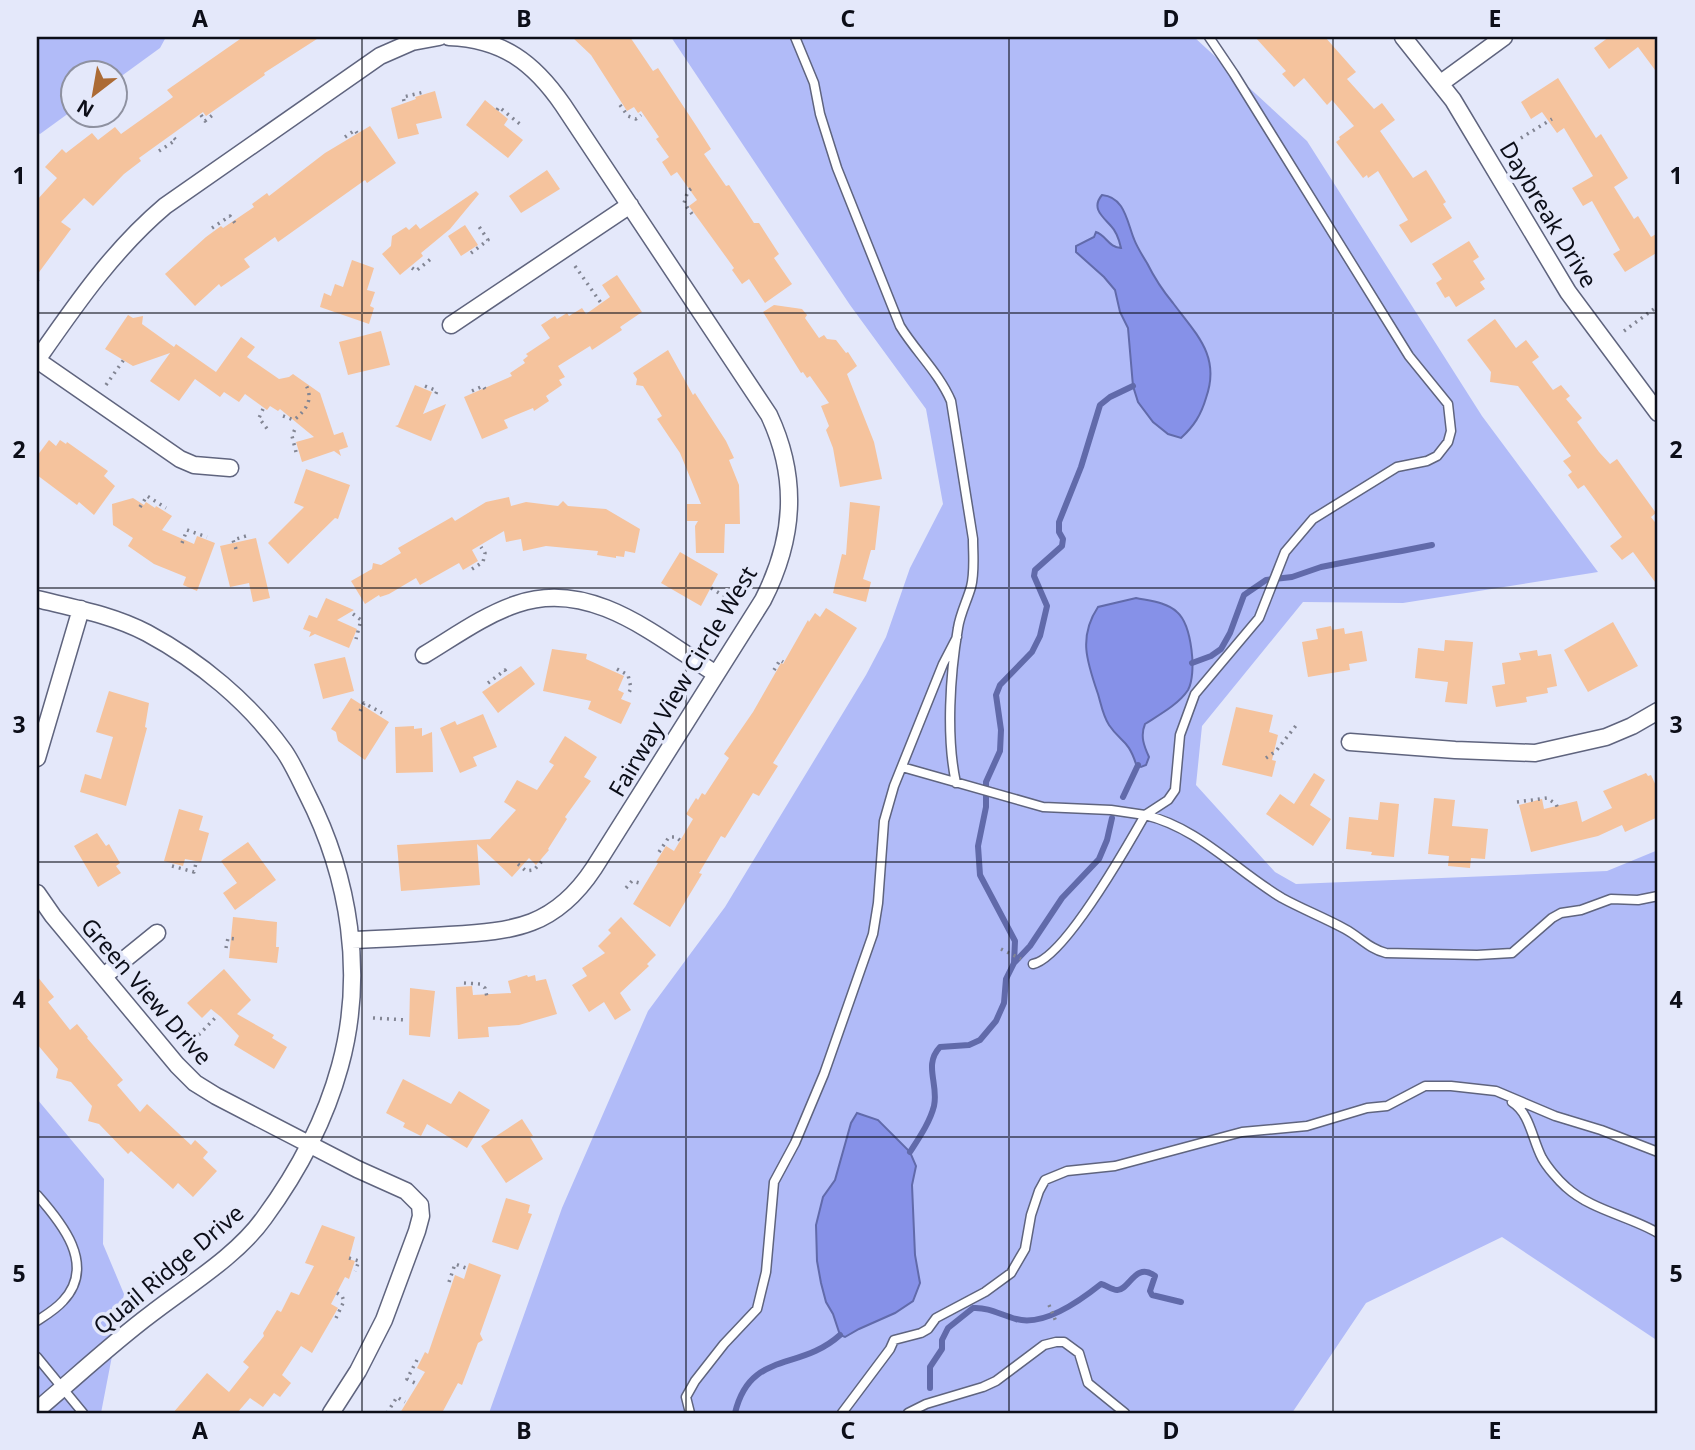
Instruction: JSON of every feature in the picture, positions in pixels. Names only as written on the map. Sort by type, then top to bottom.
[{"type":"street","points":[[230,468],[194,465],[180,458],[37,360],[104,266],[165,206],[380,56],[412,42],[439,37]]},
{"type":"street","name":"Fairway View Circle West","points":[[351,940],[495,933],[531,923],[556,909],[578,891],[763,600],[776,573],[789,525],[789,487],[785,461],[776,429],[756,392],[551,88],[530,65],[507,50],[468,38],[449,37]]},
{"type":"street","name":"Daybreak Drive","points":[[1403,37],[1441,83],[1568,292],[1657,410]]},
{"type":"street","points":[[1441,83],[1504,37]]},
{"type":"street","points":[[452,325],[629,205]]},
{"type":"street","points":[[424,655],[508,607],[541,598],[567,598],[590,602],[618,613],[716,674]]},
{"type":"street","name":"Quail Ridge Drive","points":[[37,599],[121,621],[179,651],[220,682],[284,751],[328,838],[346,905],[352,971],[344,1052],[331,1094],[310,1143],[262,1221],[237,1247],[130,1330],[37,1410]]},
{"type":"street","points":[[37,758],[80,609]]},
{"type":"street","points":[[1350,741],[1455,750],[1535,753],[1606,737],[1632,726],[1658,710]]},
{"type":"street","name":"Green View Drive","points":[[37,893],[53,916],[195,1083],[367,1174],[406,1191],[418,1201],[422,1212],[418,1231],[380,1328],[358,1371],[331,1413]]},
{"type":"street","points":[[104,976],[157,933]]},
{"type":"lane","points":[[795,37],[814,83],[820,114],[837,168],[900,326],[942,383],[951,401],[973,539],[974,563],[971,589],[958,625],[952,690],[952,763],[956,783]]},
{"type":"lane","points":[[1033,964],[1041,962],[1063,940],[1107,878],[1145,815],[1168,800],[1175,790],[1180,735],[1195,694],[1259,618],[1285,552],[1313,519],[1397,467],[1427,461],[1437,456],[1448,442],[1451,431],[1448,404],[1409,356],[1209,37]]},
{"type":"lane","points":[[690,1413],[685,1397],[695,1381],[757,1308],[766,1272],[774,1182],[795,1143],[824,1074],[873,934],[884,821],[902,767],[943,664],[957,637]]},
{"type":"lane","points":[[902,767],[1043,807],[1111,810],[1166,820],[1189,831],[1282,897],[1349,930],[1376,951],[1386,953],[1512,953],[1560,913],[1581,910],[1611,900],[1638,900],[1658,896]]},
{"type":"lane","points":[[842,1413],[894,1340],[920,1334],[928,1329],[936,1318],[985,1292],[1012,1273],[1024,1249],[1039,1191],[1045,1180],[1056,1174],[1115,1166],[1242,1132],[1307,1126],[1367,1108],[1387,1106],[1425,1086],[1496,1091],[1555,1116],[1658,1152]]},
{"type":"lane","points":[[1496,1091],[1522,1108],[1542,1159],[1566,1187],[1592,1205],[1642,1223],[1658,1233]]},
{"type":"lane","points":[[37,1195],[62,1225],[75,1251],[76,1262],[74,1284],[69,1293],[37,1321]]},
{"type":"lane","points":[[908,1413],[926,1404],[996,1381],[1038,1349],[1056,1342],[1064,1342],[1079,1353],[1088,1383],[1125,1413]]},
{"type":"lane","points":[[37,1357],[83,1413]]},
{"type":"path","points":[[404,101],[403,97],[425,92]]},
{"type":"path","points":[[620,105],[628,116],[636,119],[641,115]]},
{"type":"path","points":[[497,110],[499,107],[522,125]]},
{"type":"path","points":[[201,115],[205,121],[215,113]]},
{"type":"path","points":[[1503,149],[1552,119]]},
{"type":"path","points":[[345,137],[355,130],[357,133]]},
{"type":"path","points":[[159,151],[176,140],[173,137]]},
{"type":"path","points":[[692,188],[688,191],[684,203],[692,214]]},
{"type":"path","points":[[212,228],[230,216],[237,226]]},
{"type":"path","points":[[471,253],[488,240],[478,225]]},
{"type":"path","points":[[412,268],[416,271],[432,258]]},
{"type":"path","points":[[575,266],[601,303]]},
{"type":"path","points":[[37,281],[40,276]]},
{"type":"path","points":[[1624,331],[1658,306]]},
{"type":"path","points":[[106,385],[125,358]]},
{"type":"path","points":[[283,416],[294,420],[307,406],[310,397],[304,383]]},
{"type":"path","points":[[425,386],[437,391],[434,398]]},
{"type":"path","points":[[472,391],[483,386],[485,389]]},
{"type":"path","points":[[262,409],[258,418],[268,430]]},
{"type":"path","points":[[296,452],[292,436],[298,428]]},
{"type":"path","points":[[140,507],[147,496],[166,508]]},
{"type":"path","points":[[182,543],[187,530],[207,537]]},
{"type":"path","points":[[236,549],[233,540],[246,536]]},
{"type":"path","points":[[472,569],[483,562],[485,553],[481,547]]},
{"type":"path","points":[[711,588],[737,604]]},
{"type":"path","points":[[354,614],[360,620],[356,639]]},
{"type":"path","points":[[774,670],[780,660],[783,662]]},
{"type":"path","points":[[617,669],[628,675],[631,688],[628,695]]},
{"type":"path","points":[[488,683],[505,670],[508,674]]},
{"type":"path","points":[[359,711],[364,703],[382,713]]},
{"type":"path","points":[[1266,758],[1276,751],[1298,723]]},
{"type":"path","points":[[1517,802],[1547,797],[1556,804],[1559,811]]},
{"type":"path","points":[[659,852],[669,837],[676,837],[682,842]]},
{"type":"path","points":[[518,864],[526,870],[534,870],[542,861]]},
{"type":"path","points":[[172,866],[194,872],[196,863]]},
{"type":"path","points":[[626,888],[632,881],[643,884]]},
{"type":"path","points":[[226,948],[228,938],[236,939]]},
{"type":"path","points":[[1001,949],[1033,964]]},
{"type":"path","points":[[464,983],[480,984],[485,988],[487,997]]},
{"type":"path","points":[[183,1051],[217,1016]]},
{"type":"path","points":[[373,1018],[407,1020]]},
{"type":"path","points":[[349,1258],[359,1261],[355,1271]]},
{"type":"path","points":[[449,1282],[455,1264],[466,1268]]},
{"type":"path","points":[[336,1318],[344,1301],[337,1293]]},
{"type":"path","points":[[1049,1305],[1057,1324]]},
{"type":"path","points":[[417,1360],[407,1379],[417,1384]]},
{"type":"path","points":[[387,1413],[397,1397],[405,1402]]},
{"type":"shaded area","points":[[37,37],[166,37],[160,48],[130,70],[130,60],[60,60],[60,119],[40,134],[37,132]]},
{"type":"shaded area","points":[[671,37],[1194,37],[1307,141],[1482,416],[1598,572],[1403,603],[1303,602],[1202,726],[1196,785],[1275,872],[1296,884],[1607,871],[1658,850],[1658,1341],[1502,1237],[1366,1303],[1292,1413],[489,1413],[562,1208],[648,1011],[725,907],[866,675],[886,637],[910,568],[943,504],[926,409],[850,305]]},
{"type":"shaded area","points":[[1102,195],[1116,200],[1120,205],[1137,245],[1153,273],[1198,336],[1208,358],[1210,383],[1204,404],[1190,429],[1181,438],[1168,434],[1153,422],[1138,402],[1133,386],[1128,328],[1120,312],[1115,290],[1076,252],[1076,246],[1094,237],[1096,232],[1113,246],[1121,248],[1115,231],[1098,208]]},
{"type":"shaded area","points":[[1136,598],[1163,604],[1177,612],[1186,627],[1192,650],[1191,683],[1188,690],[1168,709],[1145,724],[1143,737],[1149,757],[1146,765],[1141,767],[1136,764],[1130,750],[1105,718],[1086,650],[1088,629],[1098,607]]},
{"type":"shaded area","points":[[37,1099],[104,1179],[103,1244],[124,1294],[101,1413],[37,1413]]},
{"type":"shaded area","points":[[857,1113],[878,1120],[910,1152],[916,1166],[912,1185],[915,1255],[920,1283],[913,1301],[895,1313],[845,1337],[840,1335],[821,1283],[816,1225],[823,1197],[835,1180],[851,1123]]},
{"type":"building","points":[[243,37],[320,37],[264,73],[265,75],[206,116],[203,112],[139,158],[141,161],[124,174],[93,206],[84,198],[61,222],[71,229],[37,275],[37,200],[57,178],[45,167],[62,149],[66,153],[92,133],[98,140],[111,130],[118,130],[121,134],[130,130],[173,97],[167,90]]},
{"type":"building","points":[[572,37],[630,37],[653,71],[658,68],[711,149],[704,154],[754,223],[759,223],[779,254],[774,258],[792,284],[765,303],[749,279],[742,284],[732,270],[734,268],[689,206],[697,200],[677,172],[671,176],[662,162],[669,157],[656,139],[659,137],[641,111],[638,113],[634,107],[627,111],[591,55]]},
{"type":"building","points":[[1255,37],[1325,37],[1356,72],[1347,79],[1374,109],[1382,103],[1395,120],[1380,131],[1413,178],[1426,170],[1446,202],[1443,204],[1452,218],[1411,243],[1399,225],[1408,220],[1378,171],[1368,178],[1367,175],[1363,178],[1336,142],[1354,126],[1332,100],[1327,105],[1304,78],[1294,87],[1282,74],[1286,71]]},
{"type":"building","points":[[1609,37],[1652,37],[1658,44],[1658,74],[1638,47],[1609,69],[1594,48]]},
{"type":"building","points":[[1558,78],[1596,138],[1601,134],[1628,178],[1614,187],[1634,219],[1638,216],[1651,237],[1658,233],[1658,252],[1625,272],[1613,254],[1620,250],[1592,201],[1583,206],[1572,188],[1593,176],[1564,128],[1557,133],[1542,112],[1531,119],[1521,102]]},
{"type":"building","points":[[435,91],[442,118],[416,124],[419,134],[398,139],[391,108]]},
{"type":"building","points":[[485,100],[508,119],[504,125],[523,140],[508,158],[466,125]]},
{"type":"building","points":[[370,126],[396,163],[367,183],[365,180],[278,242],[275,237],[244,259],[250,267],[221,287],[219,284],[195,306],[165,274],[221,226],[223,228],[254,207],[252,204],[267,193],[269,196],[325,153]]},
{"type":"building","points":[[547,170],[560,189],[521,213],[509,196]]},
{"type":"building","points":[[476,191],[479,194],[450,229],[400,275],[382,254],[391,246],[392,236],[406,227],[409,230],[416,224],[420,229]]},
{"type":"building","points":[[465,225],[478,245],[461,256],[448,236]]},
{"type":"building","points":[[1469,241],[1479,257],[1473,261],[1485,279],[1480,282],[1485,289],[1456,307],[1449,296],[1445,298],[1436,283],[1442,279],[1432,264]]},
{"type":"building","points":[[352,260],[374,268],[367,290],[375,292],[370,306],[374,308],[369,324],[320,307],[324,293],[331,296],[335,284],[343,287]]},
{"type":"building","points":[[617,275],[642,312],[620,327],[622,330],[592,350],[590,346],[558,366],[565,377],[559,380],[562,385],[546,396],[549,401],[534,411],[533,408],[504,420],[508,428],[482,439],[464,397],[512,376],[510,373],[525,363],[523,360],[528,356],[526,354],[550,338],[541,325],[555,316],[557,319],[567,313],[569,316],[582,308],[586,314],[610,297],[602,285]]},
{"type":"building","points":[[774,305],[802,309],[819,338],[824,335],[827,339],[836,340],[857,366],[847,374],[874,442],[882,479],[840,487],[833,448],[826,430],[829,426],[821,406],[829,403],[810,376],[807,378],[801,373],[763,312]]},
{"type":"building","points":[[128,315],[133,318],[143,316],[142,324],[216,372],[241,337],[255,347],[247,357],[279,379],[293,374],[320,393],[334,435],[343,432],[348,447],[339,450],[341,456],[334,451],[302,462],[296,442],[314,437],[280,409],[278,411],[270,406],[267,410],[245,394],[239,402],[224,392],[220,397],[195,379],[179,401],[150,381],[170,353],[133,366],[105,349]]},
{"type":"building","points":[[1495,319],[1516,348],[1526,340],[1539,357],[1532,362],[1553,390],[1561,385],[1570,396],[1566,399],[1582,418],[1577,422],[1599,452],[1610,464],[1617,459],[1656,513],[1651,517],[1658,526],[1658,586],[1633,552],[1622,560],[1610,546],[1622,537],[1584,485],[1578,489],[1568,475],[1572,472],[1563,461],[1571,456],[1518,386],[1490,382],[1491,372],[1467,340]]},
{"type":"building","points":[[381,331],[390,365],[348,375],[339,342]]},
{"type":"building","points":[[668,350],[693,395],[695,393],[734,458],[729,460],[739,485],[740,524],[725,524],[724,553],[696,553],[695,526],[698,521],[687,521],[687,504],[701,504],[680,453],[657,419],[662,416],[643,386],[636,385],[637,379],[633,373]]},
{"type":"building","points":[[415,385],[432,392],[423,414],[446,404],[431,441],[395,426],[398,425]]},
{"type":"building","points":[[49,440],[56,446],[60,440],[66,444],[67,442],[108,471],[104,476],[115,486],[94,515],[37,475],[37,456]]},
{"type":"building","points":[[306,469],[350,485],[338,519],[335,518],[288,564],[268,543],[304,507],[294,503]]},
{"type":"building","points":[[509,497],[511,506],[526,502],[558,506],[563,501],[568,506],[606,509],[640,529],[635,553],[625,551],[624,557],[616,558],[597,555],[598,551],[546,546],[523,551],[521,539],[506,542],[504,531],[472,550],[478,561],[463,570],[459,563],[420,585],[416,578],[365,604],[351,581],[372,569],[373,563],[381,565],[401,553],[398,548],[452,517],[455,521],[486,502]]},
{"type":"building","points":[[133,498],[144,505],[146,502],[155,508],[156,506],[172,516],[162,530],[194,544],[197,536],[215,543],[197,591],[183,585],[186,577],[154,564],[128,546],[133,538],[113,525],[112,504]]},
{"type":"building","points":[[850,502],[880,506],[875,550],[871,550],[863,579],[871,582],[866,602],[833,593],[842,554],[846,555]]},
{"type":"building","points":[[256,538],[270,598],[253,602],[249,583],[230,587],[220,546]]},
{"type":"building","points":[[680,552],[718,574],[701,606],[661,583]]},
{"type":"building","points":[[326,598],[354,610],[337,620],[357,629],[349,648],[315,634],[309,637],[311,632],[303,629],[309,615],[317,618]]},
{"type":"building","points":[[826,608],[857,628],[773,763],[778,766],[759,796],[753,793],[725,838],[721,836],[670,927],[633,904],[666,846],[674,851],[693,819],[686,814],[696,798],[698,800],[702,793],[705,795],[729,758],[724,754],[753,712],[808,620],[809,622],[815,613],[820,617]]},
{"type":"building","points":[[1613,622],[1638,666],[1588,692],[1564,650]]},
{"type":"building","points":[[1331,626],[1332,630],[1344,628],[1345,634],[1362,631],[1367,661],[1349,664],[1350,670],[1308,677],[1302,642],[1318,639],[1316,629]]},
{"type":"building","points":[[1445,640],[1473,642],[1467,704],[1445,702],[1448,682],[1415,678],[1418,648],[1444,651]]},
{"type":"building","points":[[552,649],[587,654],[586,659],[624,676],[618,690],[624,693],[621,699],[631,703],[621,724],[588,709],[591,701],[543,691]]},
{"type":"building","points":[[1537,650],[1538,656],[1551,654],[1557,686],[1547,688],[1548,693],[1526,697],[1527,702],[1496,707],[1492,686],[1505,684],[1502,663],[1521,660],[1519,653]]},
{"type":"building","points":[[345,657],[354,691],[323,699],[314,664]]},
{"type":"building","points":[[521,666],[535,684],[498,713],[482,692]]},
{"type":"building","points":[[109,691],[149,703],[147,728],[126,806],[80,792],[85,774],[101,779],[113,737],[96,732]]},
{"type":"building","points":[[351,698],[389,722],[365,760],[338,741],[336,732],[331,729]]},
{"type":"building","points":[[1236,707],[1273,715],[1269,732],[1278,735],[1272,760],[1276,761],[1272,777],[1222,765]]},
{"type":"building","points":[[483,714],[497,747],[473,757],[477,766],[460,773],[440,728],[455,721],[457,725]]},
{"type":"building","points":[[414,726],[414,729],[422,728],[422,736],[432,732],[433,772],[396,773],[395,727]]},
{"type":"building","points":[[565,736],[597,757],[584,777],[591,781],[565,817],[567,819],[549,850],[536,865],[529,858],[512,877],[477,844],[480,885],[401,891],[397,845],[490,839],[516,810],[504,802],[517,780],[537,790],[554,765],[549,762]]},
{"type":"building","points":[[1314,773],[1325,780],[1310,805],[1331,819],[1313,846],[1266,814],[1280,794],[1294,804]]},
{"type":"building","points":[[1646,773],[1651,775],[1658,790],[1658,817],[1625,832],[1622,825],[1598,836],[1531,852],[1519,805],[1542,799],[1544,809],[1577,801],[1582,822],[1612,808],[1603,791]]},
{"type":"building","points":[[1434,798],[1455,800],[1452,826],[1488,829],[1485,859],[1471,858],[1470,868],[1448,866],[1449,856],[1428,854]]},
{"type":"building","points":[[1380,802],[1399,804],[1394,857],[1346,849],[1349,817],[1378,820]]},
{"type":"building","points":[[179,809],[203,816],[199,830],[209,833],[201,862],[185,859],[183,866],[164,861]]},
{"type":"building","points":[[97,833],[106,846],[109,844],[120,863],[116,866],[121,873],[98,887],[74,846]]},
{"type":"building","points":[[248,842],[276,880],[235,910],[223,893],[237,883],[221,861]]},
{"type":"building","points":[[233,917],[277,922],[277,963],[229,958]]},
{"type":"building","points":[[621,917],[656,955],[647,964],[649,966],[620,993],[631,1010],[615,1020],[604,1002],[589,1012],[572,985],[587,976],[582,968],[605,953],[598,946],[611,933],[608,930]]},
{"type":"building","points":[[224,969],[251,1000],[237,1014],[274,1035],[272,1038],[287,1047],[274,1069],[234,1045],[239,1036],[211,1009],[202,1018],[187,1003]]},
{"type":"building","points":[[535,975],[536,981],[546,979],[557,1014],[519,1025],[488,1027],[489,1037],[458,1039],[456,987],[472,986],[473,995],[511,993],[508,981]]},
{"type":"building","points":[[37,976],[54,997],[48,1002],[70,1030],[77,1024],[88,1037],[123,1080],[117,1085],[140,1112],[147,1104],[191,1145],[195,1140],[208,1152],[203,1158],[217,1171],[193,1197],[178,1183],[173,1189],[131,1151],[128,1154],[99,1124],[88,1121],[92,1106],[71,1082],[56,1078],[58,1069],[37,1044]]},
{"type":"building","points":[[410,988],[435,991],[430,1037],[409,1035]]},
{"type":"building","points":[[403,1079],[451,1104],[459,1091],[490,1110],[467,1148],[427,1124],[421,1136],[403,1127],[405,1123],[386,1113]]},
{"type":"building","points":[[522,1119],[543,1159],[506,1183],[481,1146]]},
{"type":"building","points":[[506,1198],[530,1205],[528,1213],[532,1214],[518,1250],[492,1242]]},
{"type":"building","points":[[322,1225],[355,1237],[349,1259],[355,1261],[349,1279],[345,1277],[331,1304],[338,1308],[312,1353],[301,1346],[282,1375],[291,1383],[280,1397],[274,1393],[263,1407],[250,1398],[237,1413],[173,1413],[207,1373],[229,1392],[249,1367],[243,1362],[264,1336],[263,1333],[277,1310],[281,1312],[291,1292],[299,1295],[314,1266],[305,1263]]},
{"type":"building","points":[[469,1263],[501,1275],[480,1334],[483,1340],[478,1343],[462,1385],[458,1383],[442,1413],[400,1413],[425,1372],[417,1368],[425,1352],[428,1354],[455,1275],[464,1279]]},
{"type":"waterway","points":[[910,1152],[927,1124],[934,1106],[932,1068],[935,1054],[940,1047],[969,1045],[980,1040],[996,1021],[1004,1003],[1006,979],[1014,963],[1015,941],[980,875],[978,846],[986,807],[986,782],[1000,751],[1001,730],[996,695],[1000,685],[1032,652],[1040,636],[1047,606],[1034,576],[1035,570],[1062,546],[1059,522],[1081,467],[1100,405],[1133,386]]},
{"type":"waterway","points":[[1192,663],[1221,649],[1244,595],[1266,580],[1292,577],[1321,567],[1432,545]]},
{"type":"waterway","points":[[1123,797],[1138,765]]},
{"type":"waterway","points":[[1014,963],[1030,946],[1062,898],[1099,859],[1112,818]]},
{"type":"waterway","points":[[930,1388],[930,1367],[942,1349],[942,1340],[948,1328],[973,1308],[990,1310],[1016,1319],[1038,1319],[1072,1304],[1101,1284],[1115,1290],[1121,1289],[1142,1272],[1155,1276],[1150,1291],[1152,1295],[1181,1302]]},
{"type":"waterway","points":[[735,1413],[742,1393],[752,1379],[764,1370],[808,1354],[840,1335]]}]
